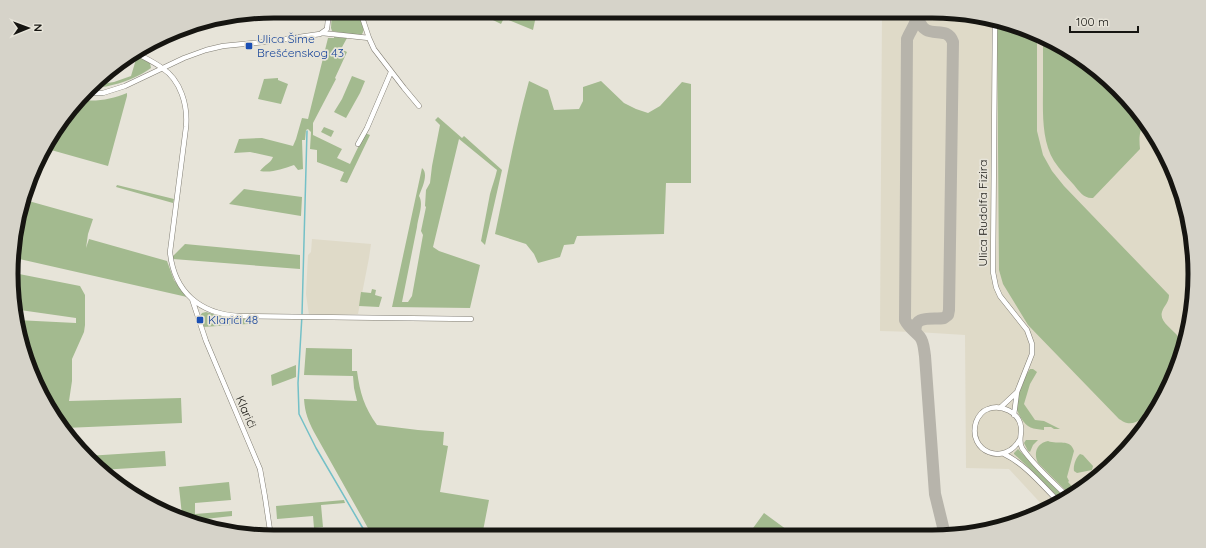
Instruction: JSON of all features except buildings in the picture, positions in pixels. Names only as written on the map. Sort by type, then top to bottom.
[{"type":"street","points":[[322,34],[326,29],[328,18]]},
{"type":"street","points":[[362,18],[374,49],[419,106]]},
{"type":"street","name":"Ulica Rudolfa Fizira","points":[[995,26],[993,272],[996,287],[1000,296],[1027,330],[1032,344],[1032,354],[1017,392],[1014,414],[1020,425],[1021,446],[1029,457],[1064,493]]},
{"type":"street","points":[[93,93],[103,93],[125,86],[196,53],[214,48],[322,34],[369,38]]},
{"type":"street","points":[[140,56],[163,68],[178,87],[186,112],[186,127],[170,252],[171,265],[176,279],[192,299],[203,307],[224,315],[298,318],[471,320]]},
{"type":"street","points":[[358,144],[370,121],[391,72]]},
{"type":"street","name":"Klarići","points":[[192,299],[206,341],[260,469],[270,530]]},
{"type":"street","name":"Ulica Rudolfa Fizira","points":[[1017,392],[1012,399],[1001,407],[989,409],[981,414],[976,422],[976,440],[983,450],[993,454],[1004,454],[1012,458],[1055,498]]},
{"type":"street","points":[[1001,407],[1014,414]]},
{"type":"street","points":[[1004,454],[1012,449],[1020,439]]},
{"type":"shaded area","points":[[882,18],[932,18],[965,20],[998,27],[1030,37],[1074,61],[1113,93],[1145,132],[1169,176],[1183,224],[1186,241],[1188,274],[1186,307],[1183,324],[1169,372],[1145,416],[1113,455],[1074,487],[1042,505],[1009,469],[966,468],[965,335],[880,331]]},
{"type":"shaded area","points":[[312,239],[371,244],[358,314],[309,315],[306,294],[308,255],[311,252]]},
{"type":"green space","points":[[332,18],[361,18],[364,28],[360,36],[332,31]]},
{"type":"green space","points":[[489,18],[504,18],[501,24]]},
{"type":"green space","points":[[504,18],[536,18],[533,30]]},
{"type":"green space","points":[[997,27],[1037,40],[1037,131],[1043,155],[1052,171],[1064,186],[1169,295],[1162,312],[1162,319],[1179,339],[1169,372],[1145,416],[1134,423],[1126,423],[1119,419],[1028,325],[1003,284],[999,270]]},
{"type":"green space","points":[[328,38],[347,38],[341,49],[347,52],[335,78],[336,79],[313,123],[313,135],[342,149],[337,158],[350,164],[365,133],[370,135],[347,183],[340,181],[344,172],[317,162],[317,150],[310,149],[311,132],[308,129],[306,130],[305,140],[302,140],[303,169],[298,170],[294,165],[273,171],[260,171],[271,161],[273,157],[250,152],[234,153],[239,139],[262,138],[293,146],[302,118],[308,119]]},
{"type":"green space","points":[[1043,43],[1060,52],[1088,71],[1124,105],[1142,128],[1140,135],[1140,149],[1093,198],[1087,197],[1082,194],[1054,161],[1047,144],[1043,115]]},
{"type":"green space","points":[[139,57],[150,63],[151,68],[138,76],[99,88],[103,84],[114,82],[131,76],[136,58]]},
{"type":"green space","points":[[352,76],[365,81],[346,118],[334,112],[342,99]]},
{"type":"green space","points":[[278,78],[278,80],[288,84],[281,104],[258,99],[264,79]]},
{"type":"green space","points":[[529,81],[548,90],[554,110],[579,109],[583,101],[583,87],[601,81],[624,103],[648,113],[660,106],[682,82],[691,84],[691,183],[666,183],[664,234],[577,236],[574,244],[564,245],[560,257],[538,263],[534,254],[526,244],[495,234],[515,138]]},
{"type":"green space","points":[[127,93],[108,166],[50,150],[71,118],[86,100],[105,100]]},
{"type":"green space","points":[[438,117],[462,138],[464,136],[502,170],[485,245],[481,241],[490,194],[497,170],[459,139],[433,247],[439,251],[480,265],[470,308],[392,307],[422,168],[425,177],[419,196],[421,203],[420,211],[402,302],[408,302],[412,296],[423,235],[421,231],[426,207],[426,190],[430,183],[440,125],[435,120]]},
{"type":"green space","points":[[324,127],[334,131],[331,137],[321,132]]},
{"type":"green space","points":[[117,185],[174,199],[173,203],[116,187]]},
{"type":"green space","points":[[244,189],[302,197],[301,216],[229,204]]},
{"type":"green space","points":[[29,201],[93,219],[88,234],[86,248],[89,239],[167,261],[174,280],[187,297],[19,259],[23,224]]},
{"type":"green space","points":[[185,244],[300,255],[300,269],[173,259],[173,256]]},
{"type":"green space","points":[[18,274],[80,286],[85,295],[84,332],[72,359],[72,381],[69,401],[181,398],[182,423],[69,428],[52,402],[37,372],[22,320],[76,323],[76,318],[21,310]]},
{"type":"green space","points":[[372,289],[376,290],[375,295],[382,297],[379,307],[359,306],[361,292],[371,293]]},
{"type":"green space","points":[[206,312],[224,317],[248,319],[248,324],[203,327],[200,316],[202,313]]},
{"type":"green space","points":[[306,348],[352,349],[352,371],[357,371],[363,400],[377,425],[444,432],[443,445],[448,446],[440,492],[489,500],[483,530],[369,530],[314,432],[307,416],[304,404],[304,399],[357,401],[353,376],[304,375]]},
{"type":"green space","points":[[296,365],[296,377],[272,386],[271,375]]},
{"type":"green space","points":[[1030,369],[1037,372],[1030,384],[1024,404],[1035,420],[1044,421],[1060,429],[1044,427],[1044,430],[1031,427],[1023,421],[1018,413],[1016,402],[1025,377]]},
{"type":"green space","points":[[1026,440],[1038,440],[1033,445],[1030,452],[1024,443]]},
{"type":"green space","points":[[1044,442],[1067,443],[1074,451],[1067,477],[1068,482],[1073,488],[1067,492],[1038,463],[1036,452],[1039,446]]},
{"type":"green space","points":[[1018,449],[1062,495],[1058,497],[1014,453]]},
{"type":"green space","points":[[165,451],[166,466],[109,469],[94,456]]},
{"type":"green space","points":[[1080,454],[1083,455],[1093,466],[1092,470],[1077,473],[1074,471],[1075,462]]},
{"type":"green space","points":[[229,482],[231,500],[195,503],[195,514],[232,511],[232,516],[202,519],[182,513],[179,487]]},
{"type":"green space","points":[[344,500],[345,503],[321,505],[323,527],[314,528],[313,516],[277,519],[276,506]]},
{"type":"green space","points":[[764,513],[787,530],[752,530]]},
{"type":"waterway","points":[[307,131],[302,315],[298,383],[299,414],[316,448],[364,530]]},
{"type":"taxiway","points":[[917,18],[907,39],[905,320],[920,337],[924,346],[935,494],[944,529]]},
{"type":"taxiway","points":[[916,333],[917,323],[920,320],[944,318],[948,315],[949,310],[953,42],[950,36],[946,33],[930,32],[925,29],[921,25],[918,18]]},
{"type":"place","name":"Ulica Šime Brešćenskog 43","points":[[249,46]]},
{"type":"place","name":"Klarići 48","points":[[200,320]]}]
